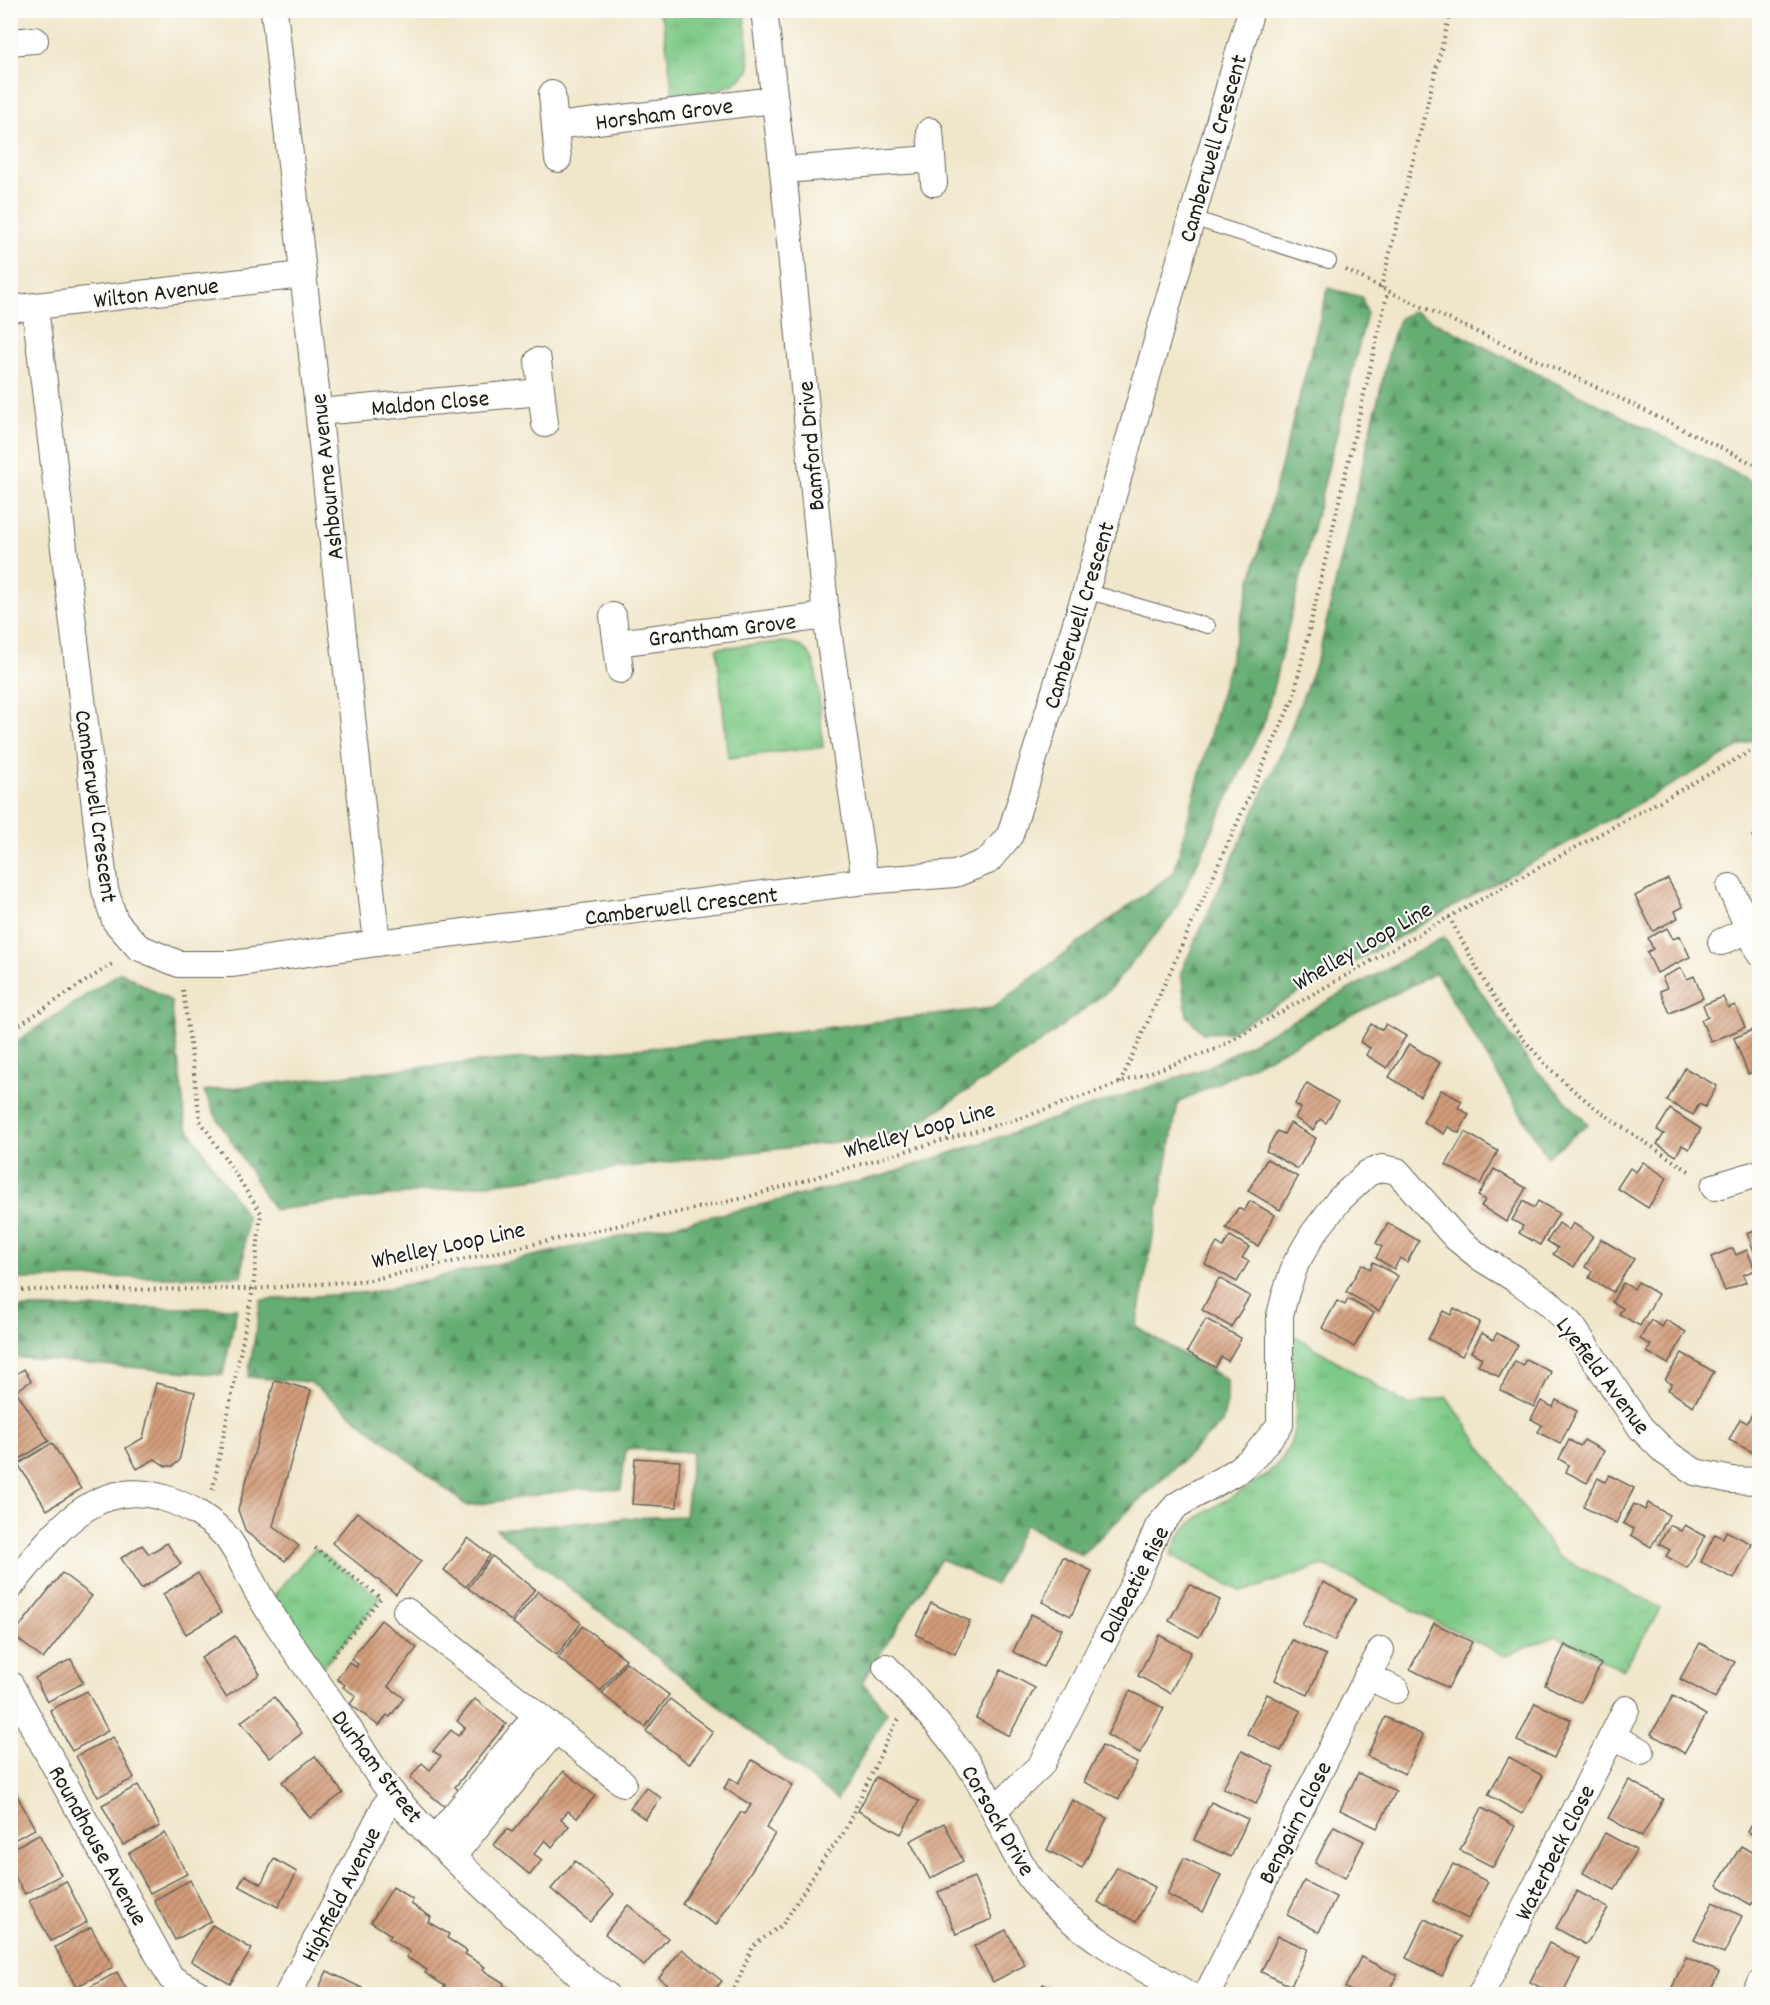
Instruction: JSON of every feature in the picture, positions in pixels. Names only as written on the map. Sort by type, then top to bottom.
[{"type":"street","name":"Ashbourne Avenue","points":[[274,10],[376,943]]},
{"type":"street","name":"Bamford Drive","points":[[764,10],[783,170],[826,616],[865,881]]},
{"type":"street","name":"Camberwell Crescent","points":[[23,308],[105,890],[115,921],[138,947],[179,964],[232,964],[376,943],[865,881],[955,874],[988,861],[1010,835],[1086,591],[1249,10]]},
{"type":"street","points":[[552,94],[558,159]]},
{"type":"street","name":"Horsham Grove","points":[[555,126],[774,100]]},
{"type":"street","points":[[783,170],[933,171],[930,131]]},
{"type":"street","name":"Wilton Avenue","points":[[23,308],[302,275]]},
{"type":"street","points":[[538,361],[545,424]]},
{"type":"street","name":"Maldon Close","points":[[319,412],[542,393]]},
{"type":"street","points":[[613,616],[620,670]]},
{"type":"street","name":"Grantham Grove","points":[[617,643],[826,616]]},
{"type":"street","points":[[1730,887],[1760,954]]},
{"type":"street","points":[[1720,942],[1749,930]]},
{"type":"street","name":"Lyefield Avenue","points":[[1382,1168],[1397,1171],[1455,1238],[1548,1302],[1572,1326],[1641,1428],[1665,1452],[1695,1472],[1731,1480],[1760,1481]]},
{"type":"street","name":"Dalbeatie Rise","points":[[995,1809],[1041,1766],[1136,1581],[1158,1527],[1177,1505],[1246,1464],[1269,1441],[1280,1425],[1280,1315],[1296,1263],[1313,1234],[1339,1200],[1368,1173],[1382,1168]]},
{"type":"street","points":[[1714,1188],[1747,1170]]},
{"type":"street","points":[[10,1587],[57,1531],[76,1513],[94,1502],[135,1493],[162,1497],[198,1514]]},
{"type":"street","name":"Durham Street","points":[[198,1514],[227,1539],[266,1606],[392,1793],[574,1985],[605,1995]]},
{"type":"street","points":[[406,1611],[622,1783]]},
{"type":"street","name":"Bengairn Close","points":[[1207,1995],[1380,1650]]},
{"type":"street","name":"Corsock Drive","points":[[886,1666],[941,1728],[971,1768],[995,1809],[1016,1856],[1039,1889],[1065,1917],[1142,1968],[1188,1995]]},
{"type":"street","points":[[1367,1676],[1396,1690]]},
{"type":"street","name":"Roundhouse Avenue","points":[[10,1684],[171,1978],[199,1995]]},
{"type":"street","name":"Waterbeck Close","points":[[1481,1995],[1626,1709]]},
{"type":"street","points":[[444,1848],[545,1723]]},
{"type":"street","points":[[1612,1737],[1641,1751]]},
{"type":"street","name":"Highfield Avenue","points":[[288,1995],[392,1793]]},
{"type":"street","points":[[1754,1995],[1760,1983]]},
{"type":"lane","points":[[1192,218],[1329,261]]},
{"type":"lane","points":[[1086,591],[1208,626]]},
{"type":"path","points":[[1381,288],[1451,10]]},
{"type":"path","points":[[1329,261],[1381,288],[1609,393],[1760,467]]},
{"type":"path","points":[[1119,1083],[1293,699],[1388,291]]},
{"type":"path","name":"Whelley Loop Line","points":[[10,1290],[253,1289],[370,1280],[744,1198],[1028,1116],[1216,1049],[1449,917],[1760,746]]},
{"type":"path","points":[[1449,917],[1498,1004],[1531,1049],[1594,1108],[1714,1188]]},
{"type":"path","points":[[10,1031],[138,947]]},
{"type":"path","points":[[179,964],[200,1120],[261,1213],[253,1289],[198,1514]]},
{"type":"path","points":[[314,1678],[381,1598],[315,1548]]},
{"type":"path","points":[[732,1995],[753,1946],[783,1924],[825,1857],[843,1834],[894,1726],[914,1698]]},
{"type":"green space","points":[[656,11],[744,11],[750,69],[725,88],[673,95],[663,20]]},
{"type":"green space","points":[[1328,288],[1362,297],[1367,313],[1265,720],[1173,914],[1109,990],[1036,1046],[901,1134],[274,1210],[214,1113],[204,1091],[421,1067],[671,1046],[992,1008],[1174,872]]},
{"type":"green space","points":[[1413,311],[1759,485],[1759,736],[1229,1032],[1203,1033],[1187,1016],[1181,972],[1284,746],[1319,654],[1393,334],[1400,318]]},
{"type":"green space","points":[[785,642],[804,649],[812,658],[818,687],[823,747],[728,758],[717,648]]},
{"type":"green space","points":[[1444,937],[1528,1061],[1588,1124],[1547,1157],[1436,973],[1178,1103],[1136,1327],[1227,1380],[1227,1403],[1222,1423],[1081,1555],[1025,1524],[995,1585],[941,1559],[862,1682],[887,1712],[837,1800],[496,1529],[627,1518],[685,1516],[692,1452],[626,1449],[621,1490],[583,1488],[467,1506],[310,1382],[248,1377],[261,1300],[372,1292],[885,1175],[1206,1068]]},
{"type":"green space","points":[[121,972],[171,1001],[186,1125],[247,1217],[242,1276],[11,1279],[11,1045]]},
{"type":"green space","points":[[10,1308],[237,1308],[223,1375],[11,1357]]},
{"type":"green space","points":[[1292,1334],[1408,1405],[1447,1397],[1557,1556],[1661,1608],[1623,1670],[1556,1636],[1505,1656],[1323,1565],[1242,1592],[1171,1555],[1179,1536],[1193,1522],[1207,1511],[1255,1483],[1282,1459],[1290,1444],[1296,1417]]},
{"type":"green space","points":[[315,1548],[381,1598],[314,1678],[265,1606]]},
{"type":"building","points":[[1760,833],[1760,852],[1752,836]]},
{"type":"building","points":[[1668,879],[1683,907],[1675,911],[1678,918],[1653,931],[1635,896]]},
{"type":"building","points":[[1667,928],[1673,939],[1680,936],[1690,957],[1657,973],[1647,952],[1653,949],[1648,938]]},
{"type":"building","points":[[1681,968],[1687,979],[1694,976],[1703,998],[1670,1013],[1660,991],[1667,988],[1662,977]]},
{"type":"building","points":[[1723,997],[1728,1008],[1735,1005],[1745,1027],[1711,1042],[1701,1020],[1708,1017],[1703,1005]]},
{"type":"building","points":[[1371,1024],[1382,1030],[1386,1024],[1406,1036],[1387,1068],[1366,1055],[1370,1048],[1360,1042]]},
{"type":"building","points":[[1760,1027],[1760,1069],[1748,1074],[1734,1038]]},
{"type":"building","points":[[1409,1044],[1440,1063],[1420,1096],[1389,1077]]},
{"type":"building","points":[[1685,1068],[1717,1086],[1705,1107],[1699,1104],[1693,1115],[1667,1101]]},
{"type":"building","points":[[1307,1083],[1338,1102],[1326,1123],[1320,1119],[1313,1130],[1295,1118],[1301,1108],[1295,1104]]},
{"type":"building","points":[[1441,1090],[1462,1101],[1458,1108],[1469,1114],[1459,1133],[1448,1127],[1444,1134],[1423,1122]]},
{"type":"building","points":[[1670,1109],[1701,1129],[1689,1149],[1682,1145],[1676,1156],[1657,1144],[1664,1134],[1657,1130]]},
{"type":"building","points":[[1290,1123],[1316,1138],[1298,1169],[1266,1151],[1277,1131],[1284,1134]]},
{"type":"building","points":[[1465,1132],[1498,1151],[1480,1184],[1446,1165]]},
{"type":"building","points":[[1267,1159],[1298,1177],[1280,1210],[1248,1191]]},
{"type":"building","points":[[1643,1162],[1667,1178],[1648,1208],[1617,1188],[1630,1168],[1636,1172]]},
{"type":"building","points":[[1494,1169],[1526,1188],[1506,1222],[1481,1206],[1485,1200],[1478,1196]]},
{"type":"building","points":[[1250,1201],[1275,1215],[1258,1246],[1226,1228],[1238,1208],[1244,1211]]},
{"type":"building","points":[[1523,1201],[1534,1208],[1538,1201],[1559,1213],[1540,1245],[1519,1233],[1523,1226],[1512,1220]]},
{"type":"building","points":[[1388,1223],[1419,1241],[1407,1262],[1400,1258],[1394,1269],[1376,1258],[1382,1247],[1376,1243]]},
{"type":"building","points":[[1559,1223],[1569,1230],[1573,1223],[1593,1236],[1574,1267],[1553,1254],[1558,1248],[1547,1241]]},
{"type":"building","points":[[1760,1228],[1760,1265],[1759,1265],[1747,1233]]},
{"type":"building","points":[[1230,1236],[1249,1247],[1242,1258],[1249,1261],[1237,1282],[1205,1264],[1217,1243],[1223,1247]]},
{"type":"building","points":[[1601,1239],[1634,1259],[1613,1292],[1589,1278],[1592,1271],[1585,1267]]},
{"type":"building","points":[[1733,1248],[1736,1255],[1747,1250],[1755,1270],[1743,1275],[1746,1282],[1725,1291],[1711,1257]]},
{"type":"building","points":[[1373,1262],[1398,1276],[1379,1311],[1346,1292],[1362,1264],[1370,1269]]},
{"type":"building","points":[[1219,1278],[1250,1296],[1231,1327],[1202,1310]]},
{"type":"building","points":[[1638,1282],[1658,1294],[1640,1326],[1619,1314],[1623,1308],[1612,1302],[1623,1283],[1634,1289]]},
{"type":"building","points":[[1348,1299],[1374,1313],[1354,1347],[1322,1328],[1337,1301],[1345,1305]]},
{"type":"building","points":[[1454,1308],[1480,1322],[1462,1356],[1428,1339],[1443,1311],[1451,1315]]},
{"type":"building","points":[[1206,1319],[1241,1338],[1228,1361],[1221,1357],[1215,1367],[1187,1352]]},
{"type":"building","points":[[1651,1320],[1662,1327],[1666,1320],[1686,1332],[1668,1364],[1647,1352],[1651,1345],[1640,1339]]},
{"type":"building","points":[[1482,1333],[1493,1340],[1497,1333],[1518,1345],[1499,1377],[1478,1365],[1482,1358],[1471,1352]]},
{"type":"building","points":[[1682,1353],[1714,1372],[1693,1406],[1668,1390],[1672,1384],[1665,1380]]},
{"type":"building","points":[[1526,1359],[1551,1372],[1534,1407],[1500,1390],[1515,1361],[1523,1365]]},
{"type":"building","points":[[24,1369],[31,1381],[16,1391],[49,1441],[15,1462],[10,1456],[10,1378]]},
{"type":"building","points":[[275,1380],[311,1390],[273,1526],[299,1546],[285,1561],[246,1532],[238,1510]]},
{"type":"building","points":[[156,1383],[195,1392],[179,1461],[173,1466],[165,1466],[155,1459],[137,1469],[126,1448],[143,1438]]},
{"type":"building","points":[[1556,1400],[1577,1411],[1560,1444],[1538,1432],[1542,1425],[1531,1419],[1541,1401],[1553,1407]]},
{"type":"building","points":[[1753,1412],[1760,1415],[1760,1456],[1729,1440],[1740,1419],[1747,1423]]},
{"type":"building","points":[[1569,1440],[1580,1446],[1584,1440],[1604,1451],[1587,1483],[1566,1472],[1569,1465],[1559,1459]]},
{"type":"building","points":[[52,1443],[81,1489],[47,1510],[18,1464]]},
{"type":"building","points":[[635,1458],[680,1461],[677,1507],[632,1504]]},
{"type":"building","points":[[1609,1475],[1634,1488],[1616,1523],[1583,1507],[1598,1478],[1605,1482]]},
{"type":"building","points":[[1648,1503],[1669,1515],[1651,1547],[1631,1535],[1634,1529],[1623,1523],[1634,1504],[1645,1510]]},
{"type":"building","points":[[357,1512],[421,1561],[396,1594],[332,1543]]},
{"type":"building","points":[[1670,1525],[1681,1531],[1685,1525],[1705,1536],[1687,1568],[1666,1556],[1670,1550],[1659,1544]]},
{"type":"building","points":[[1726,1531],[1752,1544],[1734,1579],[1701,1562],[1715,1534],[1723,1538]]},
{"type":"building","points":[[468,1538],[490,1555],[466,1587],[444,1570]]},
{"type":"building","points":[[167,1543],[181,1564],[141,1589],[121,1558],[142,1545],[149,1554]]},
{"type":"building","points":[[492,1556],[535,1589],[511,1621],[468,1588]]},
{"type":"building","points":[[1063,1557],[1092,1571],[1071,1616],[1042,1602]]},
{"type":"building","points":[[62,1573],[92,1596],[43,1659],[13,1635]]},
{"type":"building","points":[[198,1573],[221,1613],[186,1634],[163,1594]]},
{"type":"building","points":[[1323,1582],[1356,1599],[1334,1641],[1302,1625]]},
{"type":"building","points":[[1189,1584],[1220,1600],[1199,1637],[1169,1621]]},
{"type":"building","points":[[538,1591],[581,1623],[557,1655],[513,1623]]},
{"type":"building","points":[[931,1603],[970,1621],[955,1654],[916,1635]]},
{"type":"building","points":[[1031,1614],[1062,1629],[1043,1667],[1013,1652]]},
{"type":"building","points":[[381,1620],[417,1648],[388,1686],[404,1698],[390,1717],[387,1715],[379,1726],[350,1704],[356,1696],[343,1687],[345,1685],[337,1679],[349,1662],[356,1667],[358,1664],[351,1659]]},
{"type":"building","points":[[1434,1623],[1472,1642],[1448,1688],[1410,1669]]},
{"type":"building","points":[[582,1626],[626,1659],[601,1691],[558,1658]]},
{"type":"building","points":[[1159,1635],[1191,1652],[1170,1693],[1138,1676]]},
{"type":"building","points":[[235,1636],[260,1674],[226,1697],[201,1658]]},
{"type":"building","points":[[1292,1640],[1326,1655],[1308,1695],[1275,1680]]},
{"type":"building","points":[[1700,1643],[1735,1662],[1715,1698],[1680,1679]]},
{"type":"building","points":[[1565,1645],[1601,1664],[1581,1703],[1545,1685]]},
{"type":"building","points":[[71,1659],[83,1683],[47,1702],[35,1678]]},
{"type":"building","points":[[626,1662],[669,1695],[645,1727],[602,1694]]},
{"type":"building","points":[[1001,1670],[1035,1688],[1009,1736],[976,1718]]},
{"type":"building","points":[[87,1691],[108,1731],[72,1751],[50,1710]]},
{"type":"building","points":[[1130,1691],[1164,1708],[1140,1753],[1107,1735]]},
{"type":"building","points":[[1267,1694],[1301,1711],[1281,1751],[1247,1734]]},
{"type":"building","points":[[1673,1696],[1706,1715],[1684,1753],[1651,1734]]},
{"type":"building","points":[[274,1697],[302,1733],[270,1758],[241,1722]]},
{"type":"building","points":[[475,1699],[506,1724],[455,1787],[459,1791],[445,1807],[410,1778],[422,1763],[430,1770],[441,1756],[433,1751],[451,1730],[458,1736],[465,1728],[457,1721]]},
{"type":"building","points":[[670,1699],[713,1732],[689,1764],[646,1731]]},
{"type":"building","points":[[1535,1703],[1571,1720],[1554,1758],[1517,1741]]},
{"type":"building","points":[[1385,1717],[1423,1735],[1405,1774],[1367,1756]]},
{"type":"building","points":[[113,1737],[134,1778],[98,1797],[76,1756]]},
{"type":"building","points":[[1102,1746],[1137,1763],[1119,1799],[1084,1782]]},
{"type":"building","points":[[1242,1751],[1274,1767],[1256,1804],[1223,1788]]},
{"type":"building","points":[[315,1756],[343,1793],[310,1818],[282,1782]]},
{"type":"building","points":[[1509,1757],[1543,1776],[1522,1814],[1488,1795]]},
{"type":"building","points":[[752,1760],[793,1785],[766,1828],[775,1834],[716,1925],[682,1904],[741,1812],[745,1814],[751,1805],[724,1788],[730,1778],[738,1783]]},
{"type":"building","points":[[564,1771],[595,1796],[577,1818],[568,1811],[561,1819],[569,1826],[552,1847],[545,1840],[534,1854],[542,1860],[530,1875],[494,1845],[507,1829],[512,1832]]},
{"type":"building","points":[[1358,1773],[1396,1791],[1377,1828],[1340,1810]]},
{"type":"building","points":[[876,1777],[919,1801],[901,1834],[858,1811]]},
{"type":"building","points":[[1629,1780],[1663,1799],[1642,1837],[1608,1818]]},
{"type":"building","points":[[138,1785],[160,1826],[123,1845],[102,1805]]},
{"type":"building","points":[[646,1787],[661,1798],[645,1819],[630,1808]]},
{"type":"building","points":[[13,1788],[35,1829],[10,1842],[10,1790]]},
{"type":"building","points":[[1072,1800],[1107,1818],[1082,1868],[1047,1850]]},
{"type":"building","points":[[1211,1802],[1248,1819],[1231,1857],[1194,1840]]},
{"type":"building","points":[[1482,1808],[1515,1826],[1493,1867],[1460,1850]]},
{"type":"building","points":[[1760,1810],[1760,1838],[1748,1832]]},
{"type":"building","points":[[944,1823],[963,1861],[930,1879],[910,1841]]},
{"type":"building","points":[[1334,1826],[1364,1841],[1345,1878],[1315,1863]]},
{"type":"building","points":[[165,1833],[187,1874],[150,1893],[129,1853]]},
{"type":"building","points":[[1605,1833],[1636,1850],[1615,1890],[1583,1873]]},
{"type":"building","points":[[39,1834],[61,1875],[25,1894],[10,1868],[10,1850]]},
{"type":"building","points":[[1741,1846],[1760,1857],[1760,1891],[1751,1905],[1717,1885]]},
{"type":"building","points":[[1184,1858],[1221,1875],[1203,1912],[1167,1895]]},
{"type":"building","points":[[274,1859],[297,1872],[278,1907],[239,1886],[245,1875],[261,1884]]},
{"type":"building","points":[[575,1861],[614,1894],[590,1922],[551,1889]]},
{"type":"building","points":[[1453,1864],[1488,1882],[1468,1919],[1433,1901]]},
{"type":"building","points":[[1117,1867],[1155,1887],[1136,1922],[1098,1902]]},
{"type":"building","points":[[974,1877],[992,1919],[956,1934],[938,1892]]},
{"type":"building","points":[[190,1880],[211,1921],[175,1940],[154,1900]]},
{"type":"building","points":[[66,1881],[87,1922],[51,1941],[29,1901]]},
{"type":"building","points":[[1304,1881],[1336,1897],[1319,1932],[1287,1915]]},
{"type":"building","points":[[393,1887],[413,1900],[411,1904],[431,1917],[428,1922],[449,1934],[447,1938],[485,1967],[483,1970],[517,1994],[451,1994],[443,1990],[445,1986],[425,1973],[427,1970],[406,1957],[410,1952],[389,1939],[391,1935],[371,1922]]},
{"type":"building","points":[[1577,1891],[1608,1908],[1586,1945],[1556,1928]]},
{"type":"building","points":[[1713,1902],[1742,1916],[1724,1954],[1694,1940]]},
{"type":"building","points":[[628,1905],[668,1938],[644,1966],[605,1934]]},
{"type":"building","points":[[1425,1919],[1461,1937],[1442,1976],[1406,1958]]},
{"type":"building","points":[[212,1925],[252,1949],[230,1984],[191,1961]]},
{"type":"building","points":[[91,1927],[113,1967],[76,1987],[55,1947]]},
{"type":"building","points":[[1006,1930],[1025,1965],[993,1982],[974,1946]]},
{"type":"building","points":[[1278,1936],[1308,1949],[1291,1986],[1261,1972]]},
{"type":"building","points":[[1549,1943],[1580,1959],[1562,1994],[1554,1994],[1530,1982]]},
{"type":"building","points":[[682,1949],[722,1981],[711,1994],[679,1994],[659,1978]]},
{"type":"building","points":[[1361,1957],[1397,1975],[1387,1994],[1358,1994],[1345,1988]]},
{"type":"building","points":[[1686,1957],[1719,1972],[1709,1994],[1669,1994]]},
{"type":"building","points":[[327,1971],[364,1989],[361,1994],[316,1994]]},
{"type":"building","points":[[117,1972],[129,1994],[82,1994],[81,1992]]},
{"type":"building","points":[[1043,1984],[1063,1994],[1037,1994]]}]
